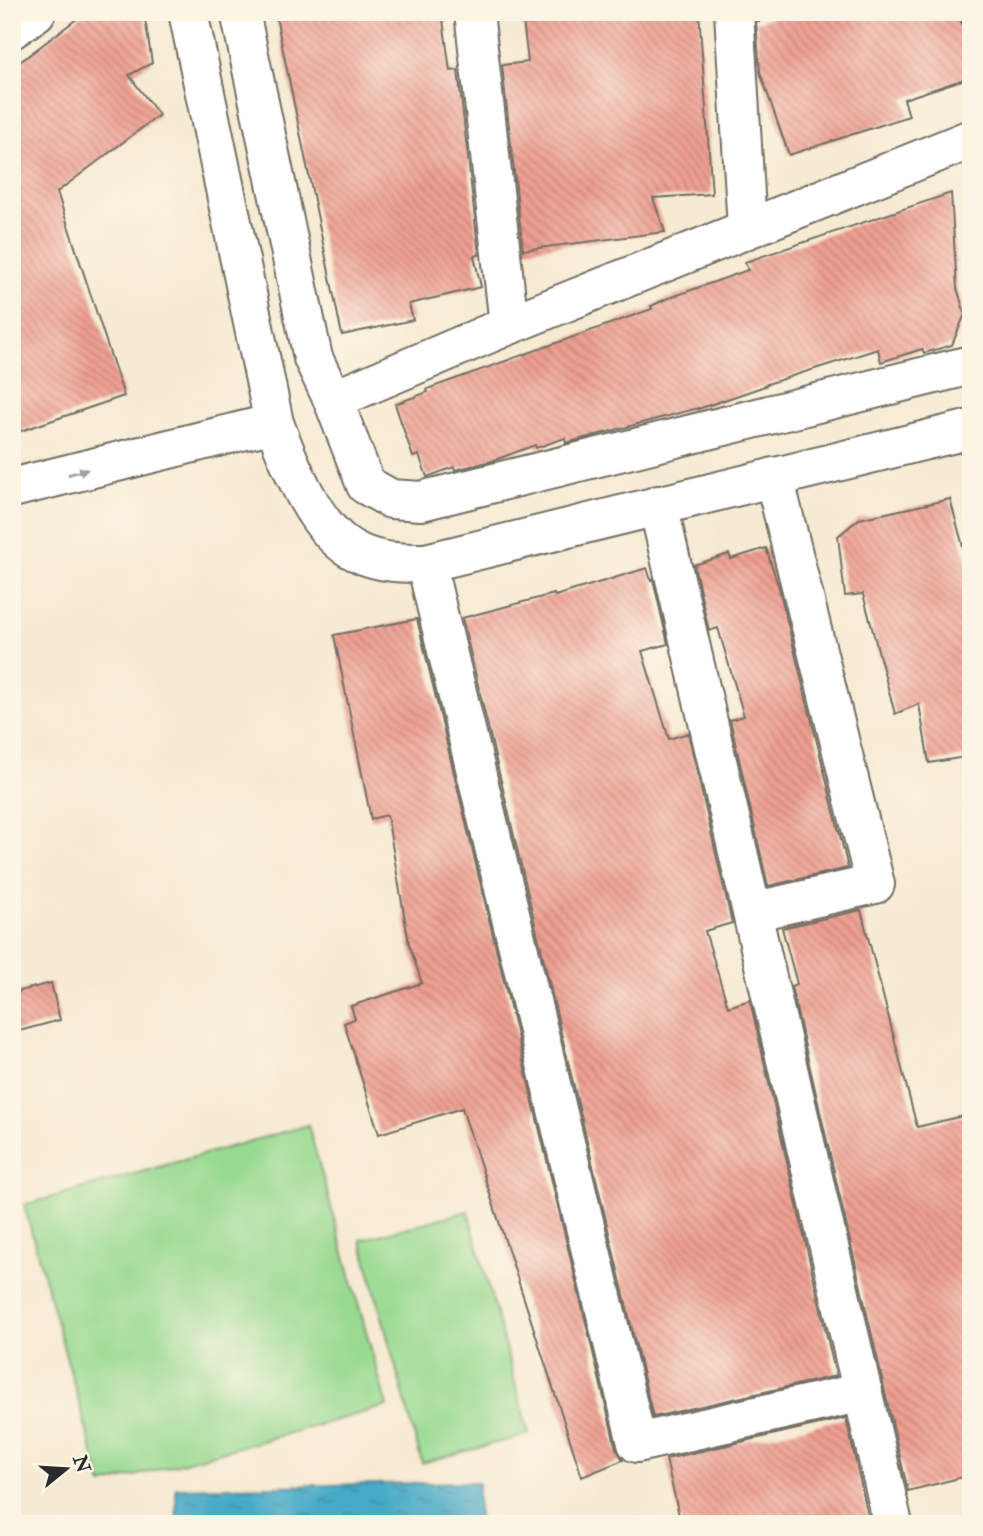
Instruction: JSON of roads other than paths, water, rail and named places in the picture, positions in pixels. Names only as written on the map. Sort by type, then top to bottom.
[{"type":"street","points":[[12,29],[36,12]]},
{"type":"street","points":[[188,12],[274,423],[293,475],[329,530],[355,552],[389,563],[426,563],[971,429]]},
{"type":"street","points":[[240,12],[313,358],[333,400],[366,485],[391,499],[421,501],[968,365]]},
{"type":"street","points":[[474,12],[509,325]]},
{"type":"street","points":[[734,12],[747,228]]},
{"type":"street","points":[[333,400],[509,325],[971,139]]},
{"type":"street","points":[[12,488],[274,423]]},
{"type":"street","points":[[752,912],[875,884],[774,477]]},
{"type":"street","points":[[658,505],[893,1524]]},
{"type":"street","points":[[426,563],[637,1443],[863,1392]]},
{"type":"water","points":[[478,1482],[478,1524],[177,1524],[176,1488]]}]
